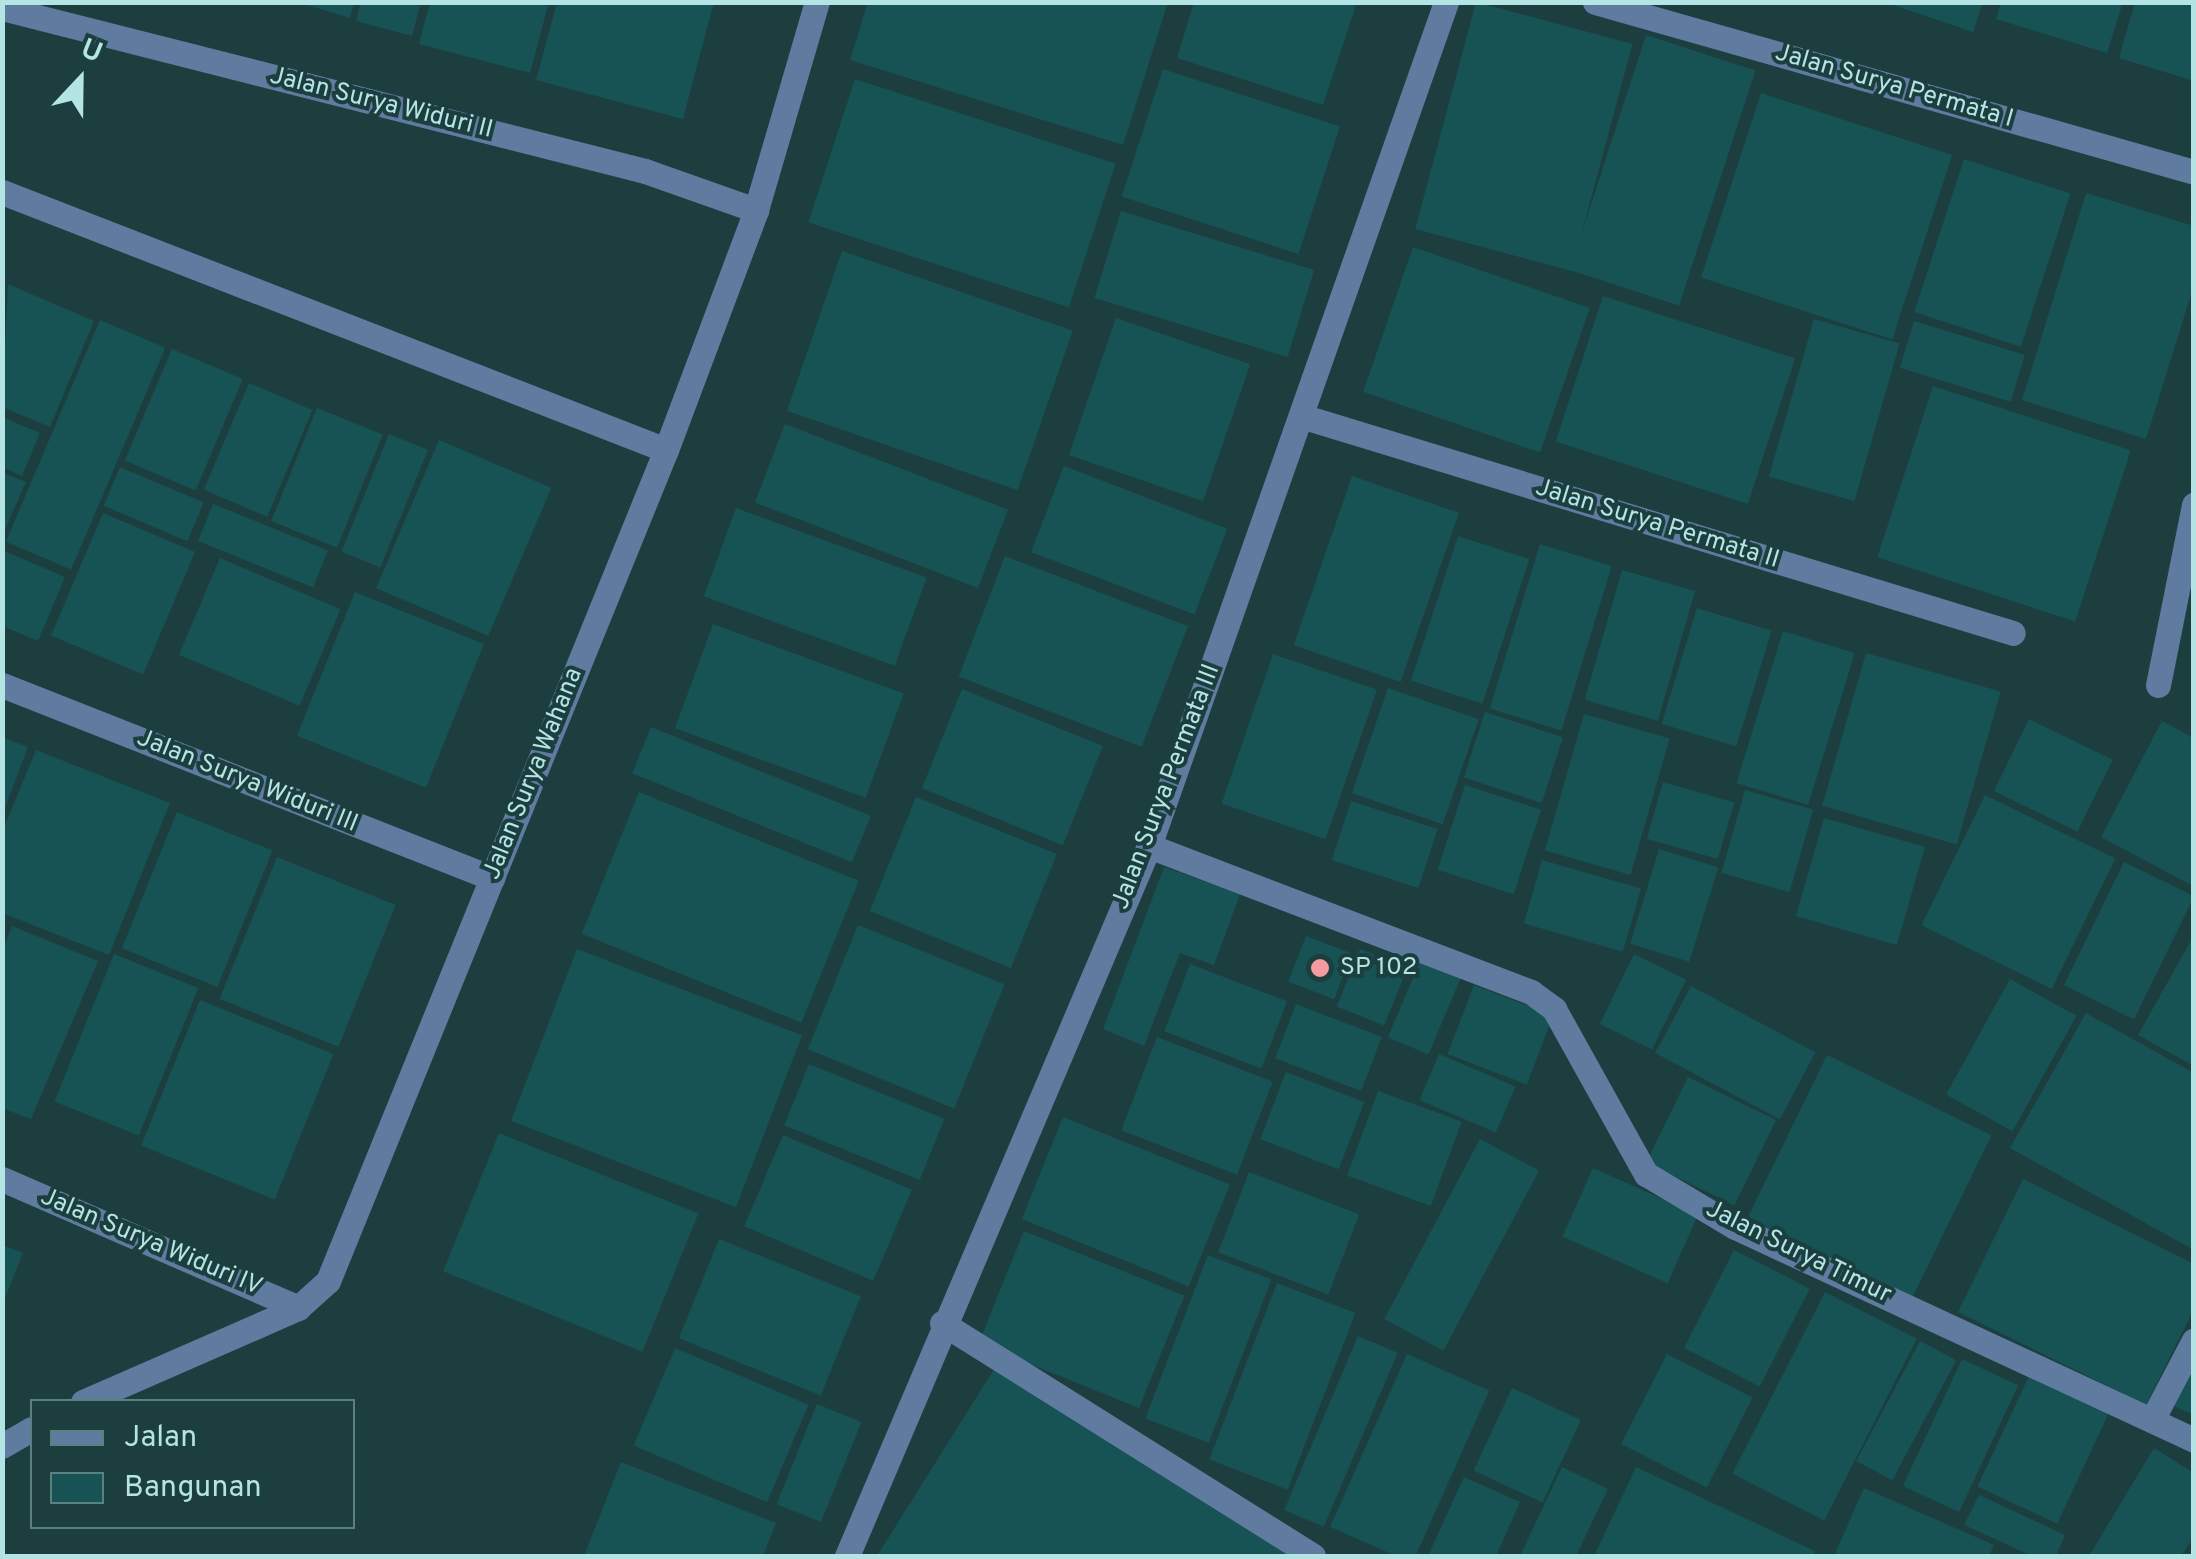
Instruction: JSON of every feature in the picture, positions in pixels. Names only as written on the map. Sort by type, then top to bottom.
[{"type":"street","name":"Jalan Surya Wahana","points":[[89,1399],[298,1308],[328,1281],[666,450],[756,210],[818,2]]},
{"type":"street","name":"Jalan Surya Permata III","points":[[847,1556],[942,1324],[1149,846],[1446,2]]},
{"type":"street","name":"Jalan Surya Permata I","points":[[1594,2],[2194,172]]},
{"type":"street","name":"Jalan Surya Widuri II","points":[[2,8],[645,171],[756,210]]},
{"type":"street","points":[[2,192],[666,450]]},
{"type":"street","name":"Jalan Surya Permata II","points":[[1302,416],[2013,633]]},
{"type":"street","points":[[2158,685],[2194,505]]},
{"type":"street","name":"Jalan Surya Widuri III","points":[[2,685],[492,878]]},
{"type":"street","name":"Jalan Surya Timur","points":[[1149,846],[1530,992],[1554,1008],[1646,1174],[1736,1227],[2194,1440]]},
{"type":"street","name":"Jalan Surya Widuri IV","points":[[2,1179],[298,1308]]},
{"type":"street","points":[[942,1324],[1313,1556]]},
{"type":"street","points":[[2152,1420],[2194,1340]]},
{"type":"street","points":[[2,1446],[30,1429]]},
{"type":"building","points":[[298,2],[354,2],[350,18]]},
{"type":"building","points":[[361,2],[421,2],[412,36],[356,21]]},
{"type":"building","points":[[430,2],[549,2],[530,73],[419,44]]},
{"type":"building","points":[[557,2],[714,2],[683,119],[536,80]]},
{"type":"building","points":[[868,2],[1168,2],[1123,145],[850,60]]},
{"type":"building","points":[[1194,2],[1357,2],[1323,105],[1177,58]]},
{"type":"building","points":[[1476,2],[1632,44],[1572,271],[1415,229]]},
{"type":"building","points":[[1884,2],[1983,2],[1973,32]]},
{"type":"building","points":[[2001,2],[2123,2],[2107,53],[1996,19]]},
{"type":"building","points":[[2135,2],[2194,2],[2194,81],[2119,58]]},
{"type":"building","points":[[1646,35],[1755,71],[1679,305],[1570,270]]},
{"type":"building","points":[[1163,69],[1340,126],[1298,254],[1122,196]]},
{"type":"building","points":[[855,79],[1116,164],[1069,307],[808,223]]},
{"type":"building","points":[[1761,93],[1952,155],[1892,340],[1701,278]]},
{"type":"building","points":[[1964,159],[2071,194],[2021,347],[1914,312]]},
{"type":"building","points":[[2086,193],[2194,226],[2194,285],[2146,439],[2022,400]]},
{"type":"building","points":[[1121,211],[1314,270],[1288,357],[1094,298]]},
{"type":"building","points":[[1413,247],[1590,308],[1540,453],[1363,392]]},
{"type":"building","points":[[842,251],[1073,330],[1018,490],[787,411]]},
{"type":"building","points":[[8,284],[94,321],[50,427],[2,407]]},
{"type":"building","points":[[1603,296],[1795,358],[1748,504],[1556,442]]},
{"type":"building","points":[[1116,318],[1250,364],[1203,501],[1069,455]]},
{"type":"building","points":[[1814,319],[1900,344],[1854,501],[1769,477]]},
{"type":"building","points":[[100,320],[165,348],[71,570],[6,542]]},
{"type":"building","points":[[1914,321],[2025,355],[2011,402],[1900,368]]},
{"type":"building","points":[[172,349],[243,379],[196,490],[125,460]]},
{"type":"building","points":[[249,383],[313,410],[267,517],[204,490]]},
{"type":"building","points":[[1933,386],[2131,450],[2075,621],[1877,557]]},
{"type":"building","points":[[317,408],[383,435],[337,548],[271,521]]},
{"type":"building","points":[[2,417],[40,433],[22,476],[2,467]]},
{"type":"building","points":[[785,424],[1008,510],[978,588],[755,502]]},
{"type":"building","points":[[389,434],[428,450],[380,567],[341,552]]},
{"type":"building","points":[[439,440],[551,488],[488,636],[376,588]]},
{"type":"building","points":[[1064,466],[1227,529],[1194,615],[1031,552]]},
{"type":"building","points":[[120,467],[204,503],[187,541],[104,506]]},
{"type":"building","points":[[2,472],[26,482],[2,536]]},
{"type":"building","points":[[1352,476],[1459,513],[1401,682],[1294,645]]},
{"type":"building","points":[[213,504],[328,550],[313,588],[198,541]]},
{"type":"building","points":[[736,508],[927,577],[895,666],[704,596]]},
{"type":"building","points":[[103,513],[195,552],[143,675],[51,635]]},
{"type":"building","points":[[1458,536],[1529,559],[1482,704],[1411,681]]},
{"type":"building","points":[[1540,544],[1612,566],[1561,730],[1490,708]]},
{"type":"building","points":[[2,550],[65,577],[38,641],[2,626]]},
{"type":"building","points":[[1005,556],[1188,626],[1142,747],[959,676]]},
{"type":"building","points":[[220,558],[341,609],[300,706],[179,655]]},
{"type":"building","points":[[1622,570],[1695,591],[1658,721],[1585,700]]},
{"type":"building","points":[[355,592],[484,644],[426,788],[297,736]]},
{"type":"building","points":[[1697,608],[1772,631],[1736,747],[1662,724]]},
{"type":"building","points":[[713,624],[904,693],[866,798],[675,728]]},
{"type":"building","points":[[1783,631],[1855,653],[1808,805],[1737,783]]},
{"type":"building","points":[[1866,653],[2001,692],[1957,844],[1822,806]]},
{"type":"building","points":[[1273,654],[1377,690],[1326,839],[1222,803]]},
{"type":"building","points":[[1388,688],[1479,719],[1443,824],[1352,793]]},
{"type":"building","points":[[962,689],[1103,746],[1063,845],[922,788]]},
{"type":"building","points":[[1485,712],[1563,737],[1542,803],[1464,778]]},
{"type":"building","points":[[1584,714],[1670,739],[1630,875],[1545,850]]},
{"type":"building","points":[[2029,719],[2113,760],[2078,832],[1994,791]]},
{"type":"building","points":[[2162,721],[2194,738],[2191,885],[2101,837]]},
{"type":"building","points":[[651,727],[871,816],[852,862],[632,773]]},
{"type":"building","points":[[2,737],[28,747],[3,813],[2,813]]},
{"type":"building","points":[[36,750],[170,803],[109,955],[2,913],[2,832]]},
{"type":"building","points":[[1663,782],[1734,802],[1718,859],[1647,839]]},
{"type":"building","points":[[1465,785],[1541,810],[1514,894],[1437,870]]},
{"type":"building","points":[[1745,790],[1813,810],[1790,892],[1721,873]]},
{"type":"building","points":[[639,792],[859,881],[801,1023],[582,934]]},
{"type":"building","points":[[1985,795],[2115,859],[2052,989],[1921,925]]},
{"type":"building","points":[[916,797],[1057,854],[1011,968],[870,911]]},
{"type":"building","points":[[1351,801],[1438,829],[1418,888],[1332,860]]},
{"type":"building","points":[[177,812],[272,851],[217,987],[122,948]]},
{"type":"building","points":[[1824,818],[1925,847],[1897,945],[1796,916]]},
{"type":"building","points":[[1659,849],[1718,867],[1689,962],[1630,944]]},
{"type":"building","points":[[277,857],[396,905],[338,1047],[220,999]]},
{"type":"building","points":[[1542,860],[1641,888],[1623,952],[1524,923]]},
{"type":"building","points":[[2124,862],[2194,896],[2134,1019],[2064,985]]},
{"type":"building","points":[[1164,867],[1240,894],[1214,965],[1180,953],[1144,1046],[1103,1029]]},
{"type":"building","points":[[858,925],[1004,984],[954,1108],[808,1049]]},
{"type":"building","points":[[12,926],[98,961],[31,1119],[2,1108],[2,950]]},
{"type":"building","points":[[2194,935],[2194,1066],[2138,1035]]},
{"type":"building","name":"SP 102","points":[[1306,936],[1352,954],[1334,999],[1288,982]]},
{"type":"building","points":[[577,949],[802,1035],[736,1207],[511,1121]]},
{"type":"building","points":[[1360,949],[1407,968],[1384,1026],[1337,1006]]},
{"type":"building","points":[[114,954],[198,988],[139,1136],[54,1101]]},
{"type":"building","points":[[1634,954],[1686,979],[1652,1050],[1600,1024]]},
{"type":"building","points":[[1421,959],[1462,976],[1428,1054],[1388,1037]]},
{"type":"building","points":[[1190,964],[1287,1001],[1261,1068],[1164,1031]]},
{"type":"building","points":[[2010,979],[2076,1016],[2012,1131],[1946,1094]]},
{"type":"building","points":[[1474,985],[1553,1015],[1527,1085],[1447,1054]]},
{"type":"building","points":[[1691,986],[1815,1052],[1780,1119],[1655,1053]]},
{"type":"building","points":[[200,1000],[334,1054],[275,1200],[141,1146]]},
{"type":"building","points":[[1296,1004],[1382,1037],[1361,1091],[1275,1058]]},
{"type":"building","points":[[2086,1013],[2194,1073],[2194,1250],[2010,1148]]},
{"type":"building","points":[[1157,1037],[1273,1081],[1237,1175],[1121,1130]]},
{"type":"building","points":[[1439,1054],[1515,1086],[1496,1132],[1419,1100]]},
{"type":"building","points":[[1827,1055],[1991,1135],[1910,1301],[1746,1221]]},
{"type":"building","points":[[809,1064],[944,1119],[920,1180],[784,1125]]},
{"type":"building","points":[[1286,1072],[1364,1102],[1339,1169],[1260,1139]]},
{"type":"building","points":[[1688,1077],[1776,1120],[1734,1205],[1646,1162]]},
{"type":"building","points":[[1378,1091],[1462,1121],[1431,1206],[1347,1176]]},
{"type":"building","points":[[1063,1117],[1230,1184],[1189,1286],[1022,1219]]},
{"type":"building","points":[[499,1133],[698,1214],[643,1352],[443,1271]]},
{"type":"building","points":[[783,1135],[912,1190],[873,1281],[744,1226]]},
{"type":"building","points":[[1480,1139],[1539,1170],[1443,1351],[1384,1319]]},
{"type":"building","points":[[1593,1168],[1698,1215],[1668,1283],[1562,1237]]},
{"type":"building","points":[[1249,1172],[1359,1214],[1328,1295],[1218,1252]]},
{"type":"building","points":[[2023,1179],[2194,1264],[2194,1309],[2146,1405],[1958,1312]]},
{"type":"building","points":[[1024,1231],[1184,1296],[1139,1408],[979,1343]]},
{"type":"building","points":[[719,1239],[861,1296],[821,1396],[679,1338]]},
{"type":"building","points":[[2,1245],[23,1253],[3,1303],[2,1303]]},
{"type":"building","points":[[1734,1250],[1810,1289],[1760,1387],[1684,1348]]},
{"type":"building","points":[[1208,1255],[1271,1279],[1209,1443],[1145,1418]]},
{"type":"building","points":[[1277,1283],[1355,1313],[1288,1490],[1209,1459]]},
{"type":"building","points":[[1825,1292],[1917,1339],[1824,1521],[1732,1474]]},
{"type":"building","points":[[1358,1336],[1398,1353],[1324,1527],[1284,1510]]},
{"type":"building","points":[[1920,1341],[1956,1360],[1892,1480],[1856,1461]]},
{"type":"building","points":[[675,1348],[808,1405],[767,1502],[634,1446]]},
{"type":"building","points":[[1407,1354],[1489,1391],[1416,1556],[1396,1556],[1330,1527]]},
{"type":"building","points":[[1667,1354],[1753,1398],[1707,1488],[1621,1444]]},
{"type":"building","points":[[1962,1359],[2018,1385],[1959,1512],[1903,1486]]},
{"type":"building","points":[[998,1363],[1307,1556],[877,1556]]},
{"type":"building","points":[[2194,1363],[2194,1415],[2174,1406]]},
{"type":"building","points":[[2029,1376],[2109,1413],[2057,1524],[1977,1487]]},
{"type":"building","points":[[1512,1388],[1581,1420],[1542,1503],[1474,1470]]},
{"type":"building","points":[[817,1404],[862,1422],[821,1522],[777,1504]]},
{"type":"building","points":[[2154,1448],[2194,1473],[2194,1537],[2181,1556],[2089,1556]]},
{"type":"building","points":[[621,1462],[776,1523],[763,1556],[584,1556]]},
{"type":"building","points":[[1562,1467],[1608,1489],[1576,1556],[1520,1556]]},
{"type":"building","points":[[1636,1467],[1815,1551],[1813,1556],[1594,1556]]},
{"type":"building","points":[[1464,1477],[1520,1502],[1496,1556],[1428,1556]]},
{"type":"building","points":[[1864,1488],[1994,1545],[1989,1556],[1834,1556]]},
{"type":"building","points":[[1979,1495],[2065,1535],[2056,1556],[2032,1556],[1964,1525]]},
{"type":"place","name":"SP 102","points":[[1320,968]]}]
